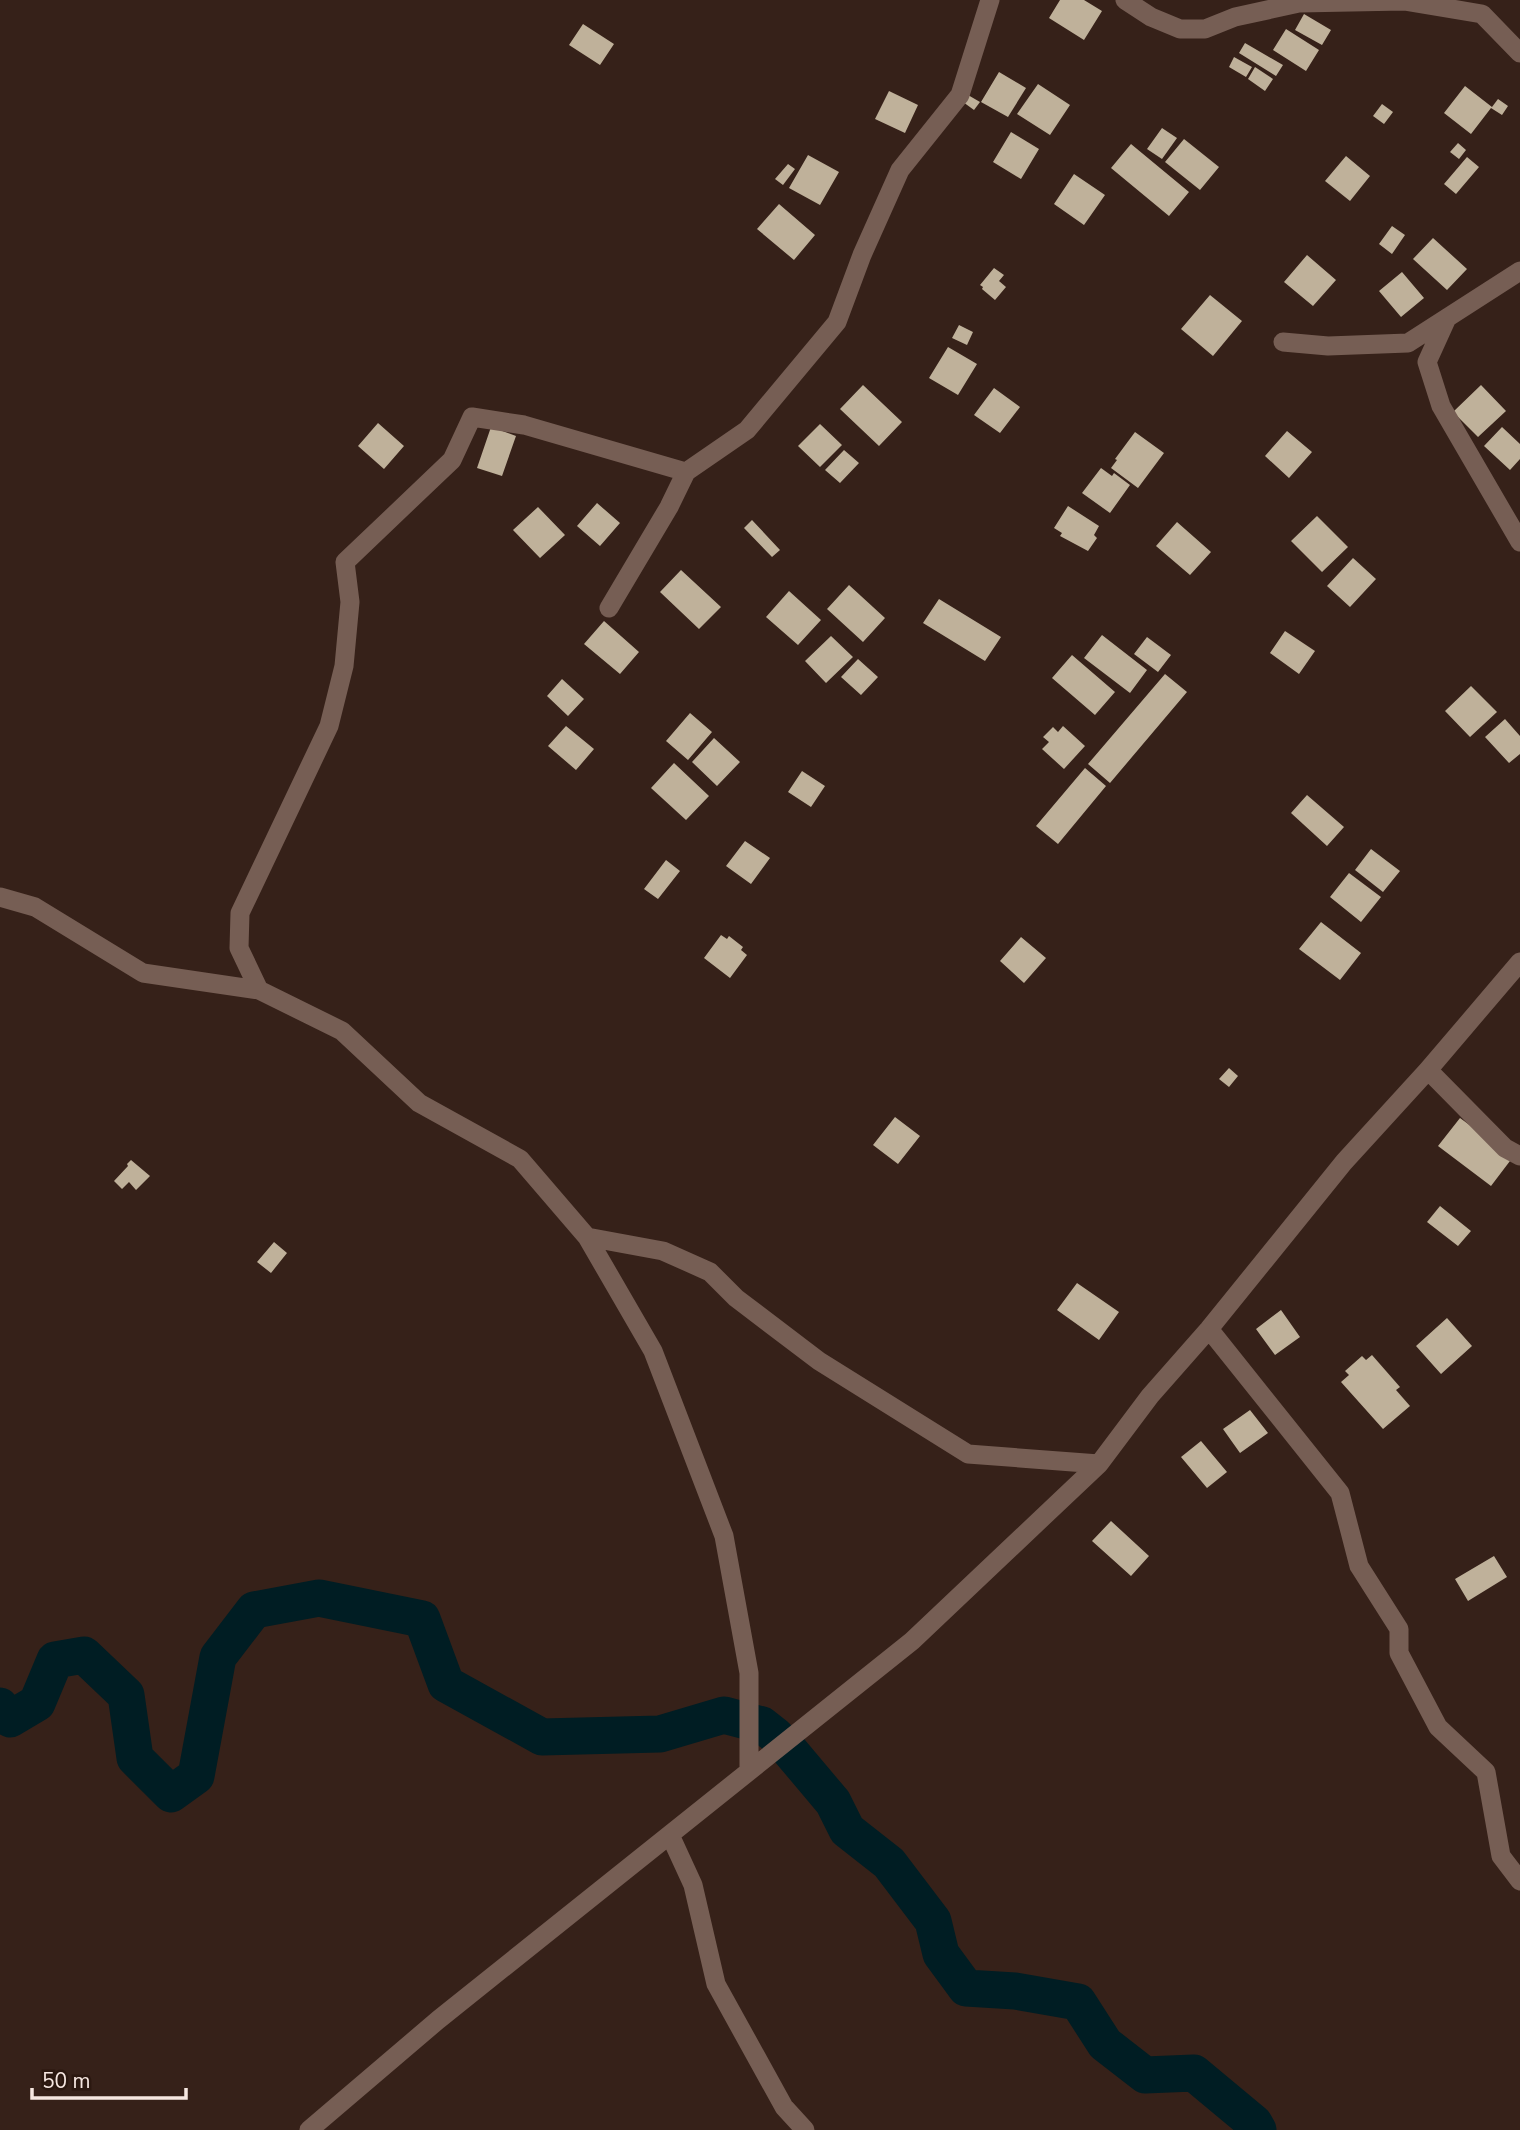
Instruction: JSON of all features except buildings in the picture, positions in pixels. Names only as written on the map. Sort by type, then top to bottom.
[{"type":"street","points":[[609,608],[686,471],[747,430],[837,322],[862,256],[900,170],[960,94],[989,0]]},
{"type":"street","points":[[1125,0],[1151,17],[1180,29],[1205,29],[1235,18],[1299,4],[1404,2],[1482,14],[1520,53]]},
{"type":"street","points":[[1283,342],[1328,346],[1408,342],[1520,271]]},
{"type":"street","points":[[1447,318],[1427,362],[1441,406],[1520,542]]},
{"type":"street","points":[[259,990],[239,948],[240,913],[329,726],[344,666],[350,602],[345,562],[452,460],[472,417],[524,425],[686,471]]},
{"type":"street","points":[[0,897],[35,907],[143,973],[259,990],[342,1031],[419,1103],[520,1159],[587,1237],[653,1351],[724,1536],[748,1673],[749,1771]]},
{"type":"street","points":[[309,2130],[438,2020],[912,1641],[1099,1464],[1150,1396],[1209,1329],[1343,1162],[1428,1070],[1520,962]]},
{"type":"street","points":[[1428,1070],[1505,1148],[1520,1156]]},
{"type":"street","points":[[587,1237],[663,1251],[709,1272],[736,1298],[819,1361],[968,1454],[1099,1464]]},
{"type":"street","points":[[1209,1329],[1340,1493],[1359,1566],[1399,1629],[1399,1653],[1438,1727],[1486,1772],[1501,1856],[1520,1881]]},
{"type":"street","points":[[670,1835],[693,1885],[716,1984],[784,2107],[805,2130]]},
{"type":"waterway","points":[[0,1706],[10,1719],[37,1703],[55,1660],[84,1655],[126,1695],[135,1758],[171,1794],[196,1776],[218,1657],[254,1610],[319,1598],[422,1619],[446,1684],[542,1737],[660,1734],[724,1715],[762,1725],[776,1736]]},
{"type":"waterway","points":[[790,1751],[833,1802],[847,1830],[889,1863],[933,1921],[941,1954],[966,1988],[1015,1991],[1078,2002],[1105,2044],[1145,2075],[1194,2073],[1254,2123],[1258,2130]]}]
